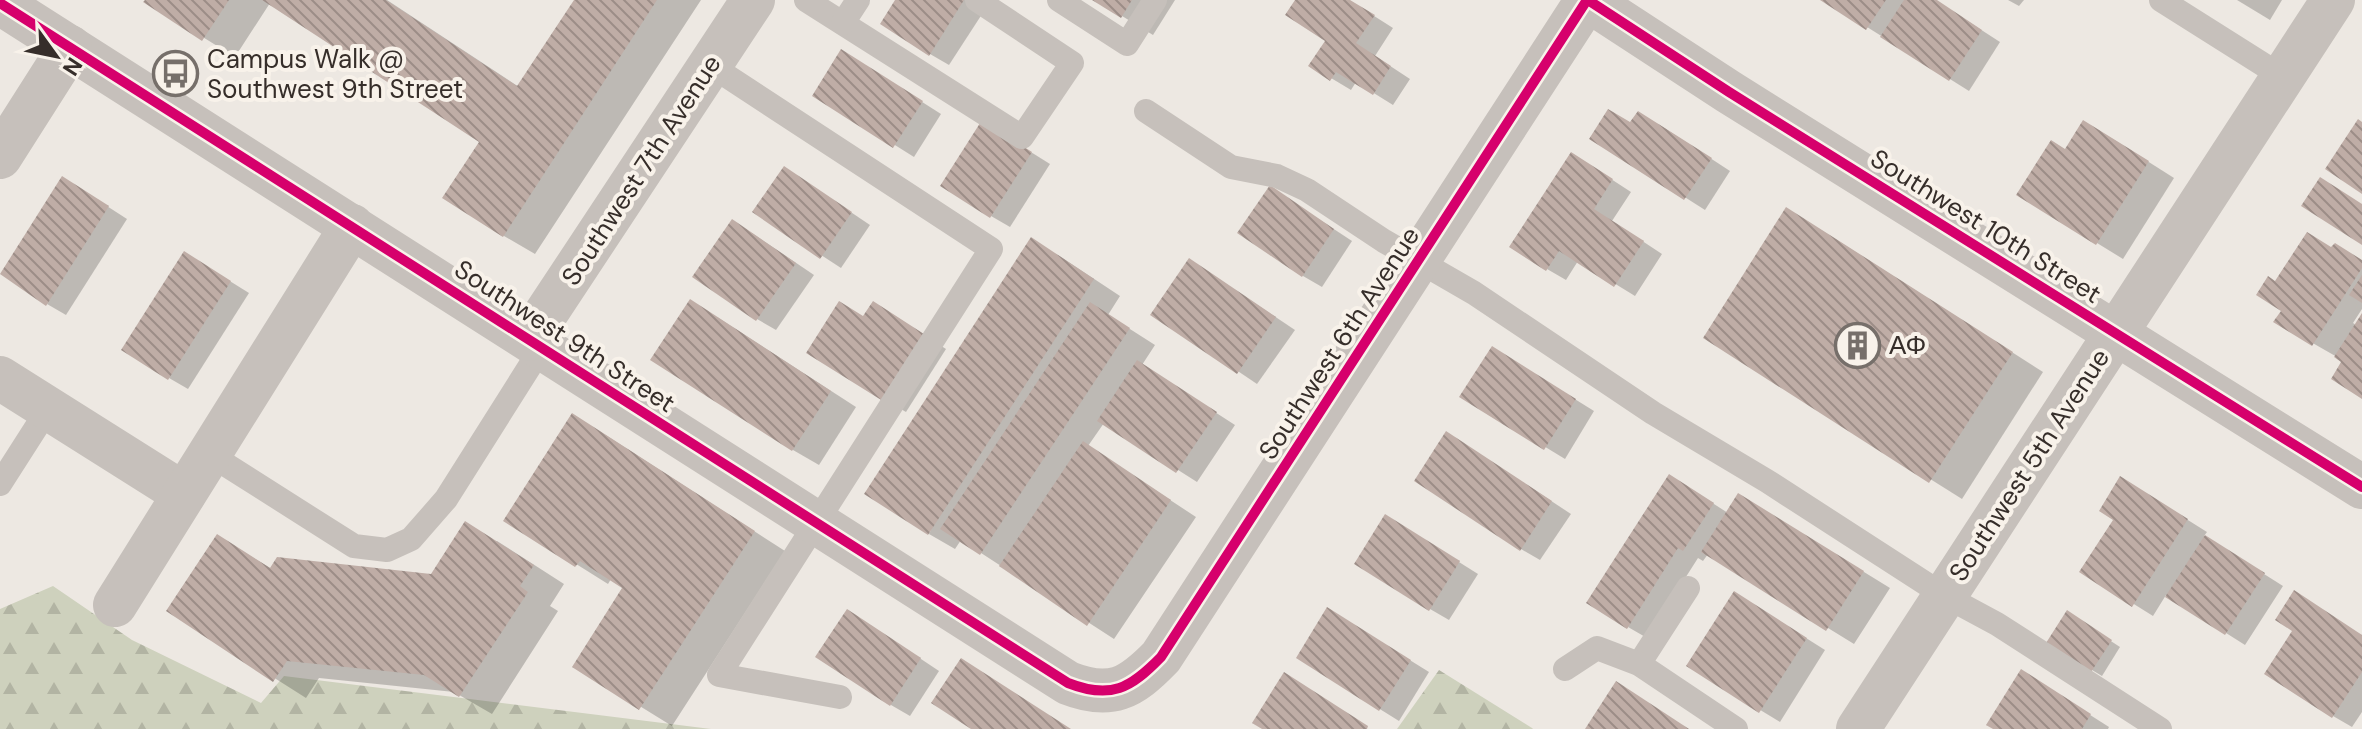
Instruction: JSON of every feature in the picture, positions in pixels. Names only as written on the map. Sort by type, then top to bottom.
[{"type":"street","name":"Southwest 7th Avenue","points":[[535,343],[753,0]]},
{"type":"street","name":"Southwest 6th Avenue","points":[[1111,692],[1140,679],[1161,657],[1588,0]]},
{"type":"street","name":"Southwest 10th Street","points":[[1588,0],[1729,92],[2362,487]]},
{"type":"street","name":"Southwest 5th Avenue","points":[[1858,729],[2333,0]]},
{"type":"street","name":"Southwest 9th Street","points":[[27,9],[70,47],[1068,683],[1089,691],[1111,692]]},
{"type":"street","points":[[0,157],[70,47]]},
{"type":"street","points":[[115,605],[352,226]]},
{"type":"street","points":[[0,378],[184,494]]},
{"type":"lane","points":[[806,0],[1022,137],[1072,63],[977,0]]},
{"type":"lane","points":[[843,23],[858,0]]},
{"type":"lane","points":[[1059,0],[1127,44],[1155,0]]},
{"type":"lane","points":[[2161,0],[2283,77]]},
{"type":"lane","points":[[710,65],[991,249],[719,675],[840,697]]},
{"type":"lane","points":[[1146,111],[1231,167],[1277,176],[1307,190],[1474,293],[1653,413],[1767,481],[1945,596],[1997,624],[2160,729]]},
{"type":"lane","points":[[209,454],[354,546],[387,550],[411,539],[446,499],[535,343]]},
{"type":"lane","points":[[0,484],[48,409]]},
{"type":"lane","points":[[1639,664],[1688,588]]},
{"type":"lane","points":[[1565,669],[1597,648],[1639,664],[1736,729]]},
{"type":"green space","points":[[53,586],[132,640],[261,703],[284,676],[711,729],[0,729],[0,609]]},
{"type":"green space","points":[[1439,670],[1532,728],[1533,729],[1397,729]]},
{"type":"building","points":[[229,0],[202,41],[143,2]]},
{"type":"building","points":[[262,0],[386,0],[517,86],[574,0],[657,0],[503,237],[442,198],[479,142]]},
{"type":"building","points":[[895,0],[964,0],[929,56],[880,24]]},
{"type":"building","points":[[1092,0],[1132,0],[1121,18]]},
{"type":"building","points":[[1295,0],[1350,0],[1375,15],[1356,43],[1391,66],[1373,95],[1336,72],[1330,81],[1308,66],[1325,41],[1285,15]]},
{"type":"building","points":[[1820,0],[1886,0],[1866,30]]},
{"type":"building","points":[[1904,0],[1937,0],[1982,30],[1949,81],[1880,37]]},
{"type":"building","points":[[841,49],[923,101],[893,148],[812,96]]},
{"type":"building","points":[[1608,109],[1630,122],[1638,111],[1712,158],[1684,200],[1589,139]]},
{"type":"building","points":[[2358,119],[2362,122],[2362,194],[2325,169]]},
{"type":"building","points":[[982,120],[1032,152],[990,218],[940,186]]},
{"type":"building","points":[[2083,120],[2149,161],[2096,245],[2016,195],[2051,140],[2065,149]]},
{"type":"building","points":[[1571,152],[1613,179],[1594,209],[1644,241],[1614,287],[1559,251],[1546,271],[1509,247]]},
{"type":"building","points":[[784,166],[852,212],[820,259],[752,212]]},
{"type":"building","points":[[62,176],[109,206],[46,306],[0,274]]},
{"type":"building","points":[[2320,177],[2362,204],[2362,245],[2301,206]]},
{"type":"building","points":[[1270,185],[1334,229],[1302,277],[1237,233]]},
{"type":"building","name":"ΑΦ","points":[[1786,207],[2013,352],[1929,483],[1703,338]]},
{"type":"building","points":[[732,219],[796,263],[756,321],[692,277]]},
{"type":"building","points":[[2307,232],[2331,247],[2335,243],[2362,260],[2362,268],[2312,346],[2273,322],[2281,311],[2256,295],[2268,276],[2275,281]]},
{"type":"building","points":[[1031,237],[1094,279],[928,535],[864,494]]},
{"type":"building","points":[[184,251],[231,281],[168,380],[121,350]]},
{"type":"building","points":[[1189,258],[1276,317],[1237,374],[1150,315]]},
{"type":"building","points":[[2362,275],[2362,303],[2349,295]]},
{"type":"building","points":[[690,299],[831,391],[792,451],[650,360]]},
{"type":"building","points":[[839,301],[863,316],[873,301],[927,336],[886,403],[806,353]]},
{"type":"building","points":[[1090,302],[1130,328],[980,555],[940,529]]},
{"type":"building","points":[[2362,313],[2362,399],[2331,379],[2341,362],[2334,357]]},
{"type":"building","points":[[1492,346],[1576,399],[1544,450],[1459,397]]},
{"type":"building","points":[[1137,360],[1217,412],[1176,473],[1097,421]]},
{"type":"building","points":[[572,413],[755,531],[639,710],[572,667],[622,588],[580,561],[575,567],[503,521]]},
{"type":"building","points":[[1446,431],[1552,501],[1520,551],[1414,481]]},
{"type":"building","points":[[1083,441],[1171,500],[1087,626],[999,566]]},
{"type":"building","points":[[1669,474],[1714,503],[1683,551],[1678,548],[1627,629],[1586,603]]},
{"type":"building","points":[[2120,476],[2188,519],[2132,607],[2079,572],[2113,520],[2099,511]]},
{"type":"building","points":[[1738,493],[1864,571],[1826,631],[1701,552]]},
{"type":"building","points":[[1385,514],[1460,561],[1429,611],[1354,564]]},
{"type":"building","points":[[465,521],[534,565],[520,586],[528,592],[459,697],[424,675],[287,661],[273,682],[166,611],[217,534],[270,568],[277,557],[431,574]]},
{"type":"building","points":[[2205,535],[2265,573],[2225,635],[2165,597]]},
{"type":"building","points":[[2294,590],[2362,635],[2362,672],[2332,718],[2264,674],[2292,631],[2275,620]]},
{"type":"building","points":[[1734,591],[1807,638],[1759,713],[1686,666]]},
{"type":"building","points":[[1327,607],[1411,660],[1379,711],[1296,658]]},
{"type":"building","points":[[847,609],[921,658],[890,706],[815,657]]},
{"type":"building","points":[[2067,610],[2112,640],[2091,672],[2046,643]]},
{"type":"building","points":[[961,658],[1071,729],[971,729],[931,703]]},
{"type":"building","points":[[2021,669],[2091,714],[2082,729],[1993,729],[1986,725]]},
{"type":"building","points":[[1284,672],[1368,726],[1367,729],[1262,729],[1252,723]]},
{"type":"building","points":[[1616,681],[1689,729],[1585,729]]},
{"type":"cycle path","points":[[0,3],[1068,683],[1108,690],[1140,677],[1161,657],[1587,0]]},
{"type":"cycle path","points":[[1588,0],[1729,92],[2362,487]]},
{"type":"place","name":"Campus Walk @ Southwest 9th Street","points":[[176,74]]},
{"type":"place","name":"ΑΦ","points":[[1858,345]]}]
